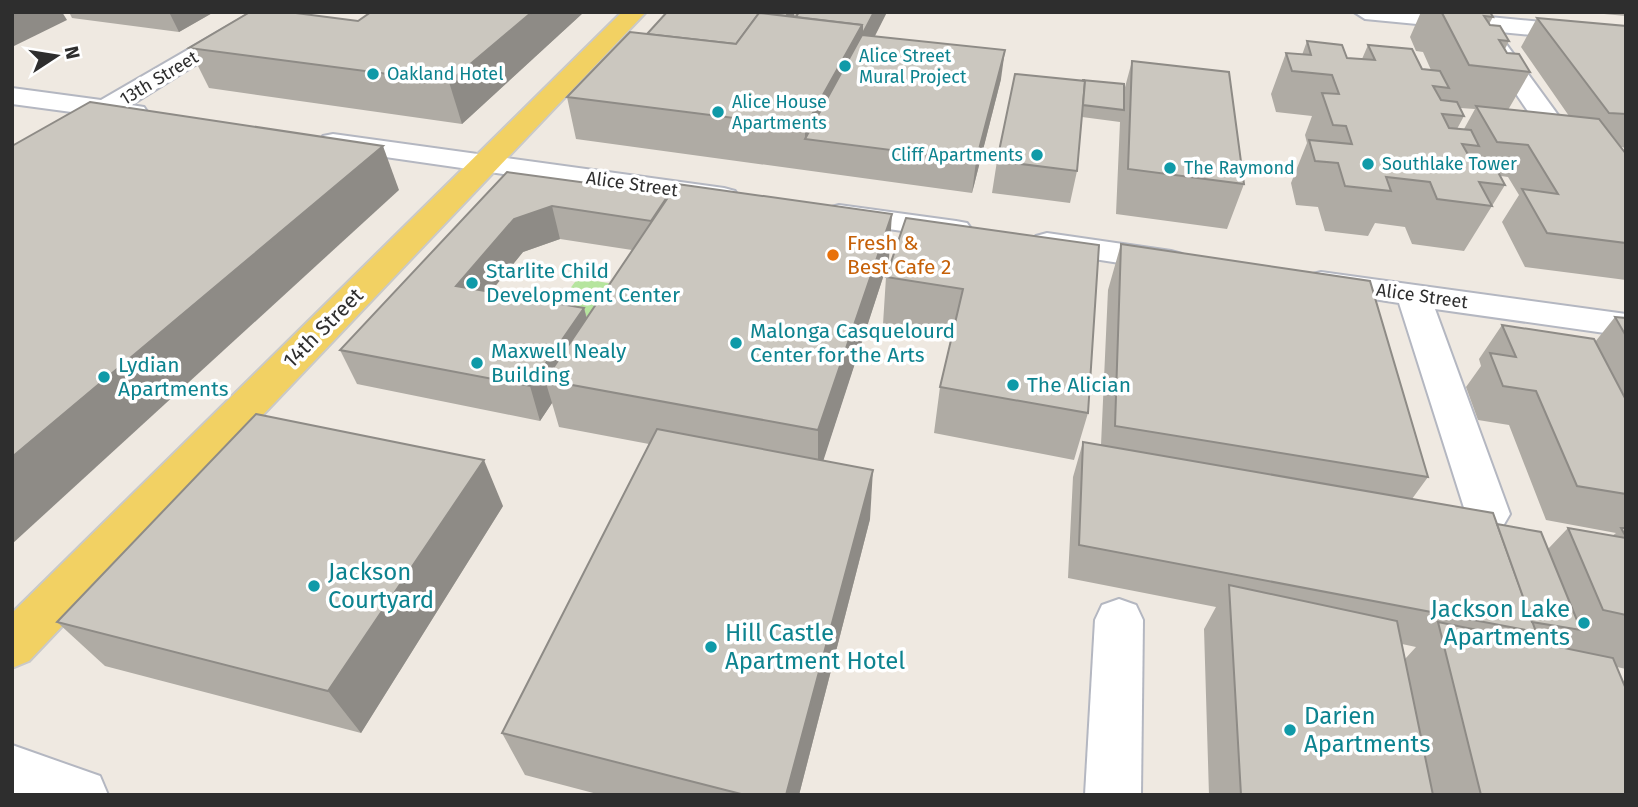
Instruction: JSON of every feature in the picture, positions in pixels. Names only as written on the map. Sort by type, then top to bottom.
[{"type":"main road","name":"14th Street","points":[[12,646],[635,12]]},
{"type":"street","name":"13th Street","points":[[12,164],[269,12]]},
{"type":"street","points":[[1366,12],[1626,37]]},
{"type":"street","points":[[1479,23],[1556,132]]},
{"type":"street","points":[[12,96],[163,117]]},
{"type":"street","name":"Alice Street","points":[[313,139],[760,202]]},
{"type":"street","points":[[815,210],[981,234]]},
{"type":"street","points":[[1023,240],[1203,265]]},
{"type":"street","name":"Alice Street","points":[[1296,278],[1626,325]]},
{"type":"street","points":[[1413,295],[1488,514]]},
{"type":"street","points":[[1113,795],[1119,620]]},
{"type":"street","points":[[12,772],[81,795]]},
{"type":"green space","points":[[578,278],[632,287],[602,332],[545,322]]},
{"type":"building","points":[[250,12],[288,12],[358,21],[371,12],[532,12],[449,82],[189,48]]},
{"type":"building","points":[[667,12],[789,12],[786,16],[759,13],[736,44],[647,34]]},
{"type":"building","points":[[799,12],[874,12],[862,35],[862,25],[796,17]]},
{"type":"building","points":[[1435,12],[1490,12],[1493,17],[1484,16],[1490,25],[1500,26],[1509,41],[1499,40],[1507,53],[1519,54],[1530,72],[1469,65],[1442,13]]},
{"type":"building","points":[[759,13],[862,25],[805,127],[567,97],[630,32],[736,44]]},
{"type":"building","points":[[1537,18],[1626,26],[1626,114],[1609,113]]},
{"type":"building","points":[[862,35],[1005,50],[976,161],[805,139]]},
{"type":"building","points":[[1307,41],[1342,45],[1347,58],[1375,60],[1368,45],[1412,49],[1422,69],[1440,71],[1449,88],[1433,86],[1441,100],[1457,102],[1464,116],[1442,114],[1449,128],[1471,130],[1479,146],[1462,144],[1470,158],[1492,161],[1505,185],[1479,182],[1492,206],[1437,199],[1430,182],[1386,177],[1391,191],[1345,186],[1338,163],[1315,161],[1309,140],[1352,144],[1346,126],[1333,125],[1322,93],[1339,94],[1332,75],[1292,71],[1286,53],[1311,55]]},
{"type":"building","points":[[1132,61],[1229,72],[1244,184],[1128,169]]},
{"type":"building","name":"Cliff Apartments","points":[[1015,74],[1085,81],[1077,171],[997,161]]},
{"type":"building","points":[[1082,80],[1124,84],[1124,110],[1083,105],[1085,81]]},
{"type":"building","name":"Lydian Apartments","points":[[90,102],[383,146],[12,457],[12,146]]},
{"type":"building","points":[[1476,106],[1599,119],[1626,154],[1626,243],[1547,233],[1522,189],[1558,194],[1528,145],[1497,142]]},
{"type":"building","points":[[507,172],[669,194],[651,221],[552,206],[514,219],[456,286],[584,308],[530,386],[340,350]]},
{"type":"building","name":"Malonga Casquelourd Center for the Arts","points":[[677,184],[892,214],[818,430],[545,380]]},
{"type":"building","name":"The Alician","points":[[906,218],[1099,245],[1088,413],[940,387],[963,289],[886,277]]},
{"type":"building","points":[[1121,244],[1370,281],[1428,477],[1115,426]]},
{"type":"building","points":[[1615,317],[1626,318],[1626,336]]},
{"type":"building","points":[[1502,325],[1594,339],[1626,400],[1626,494],[1577,486],[1536,391],[1503,386],[1490,353],[1516,357]]},
{"type":"building","name":"Jackson Courtyard","points":[[256,414],[484,460],[328,691],[57,622]]},
{"type":"building","name":"Hill Castle Apartment Hotel","points":[[657,429],[873,470],[786,795],[745,795],[502,733]]},
{"type":"building","points":[[1083,442],[1493,513],[1536,632],[1079,545]]},
{"type":"building","points":[[1497,524],[1541,532],[1581,630],[1532,622]]},
{"type":"building","points":[[1568,528],[1626,538],[1626,615],[1603,610]]},
{"type":"building","points":[[1229,585],[1397,621],[1433,795],[1241,795]]},
{"type":"building","points":[[1438,622],[1613,658],[1626,689],[1626,795],[1481,795]]},
{"type":"place","name":"Alice Street Mural Project","points":[[845,66]]},
{"type":"place","name":"Oakland Hotel","points":[[373,74]]},
{"type":"place","name":"Alice House Apartments","points":[[718,112]]},
{"type":"place","name":"Cliff Apartments","points":[[1037,155]]},
{"type":"place","name":"Southlake Tower","points":[[1368,164]]},
{"type":"place","name":"The Raymond","points":[[1170,168]]},
{"type":"place","name":"Fresh & Best Cafe 2","points":[[833,255]]},
{"type":"place","name":"Starlite Child Development Center","points":[[472,283]]},
{"type":"place","name":"Malonga Casquelourd Center for the Arts","points":[[736,343]]},
{"type":"place","name":"Maxwell Nealy Building","points":[[477,363]]},
{"type":"place","name":"Lydian Apartments","points":[[104,377]]},
{"type":"place","name":"The Alician","points":[[1013,385]]},
{"type":"place","name":"Jackson Courtyard","points":[[314,586]]},
{"type":"place","name":"Jackson Lake Apartments","points":[[1584,623]]},
{"type":"place","name":"Hill Castle Apartment Hotel","points":[[711,647]]},
{"type":"place","name":"Darien Apartments","points":[[1290,730]]}]
